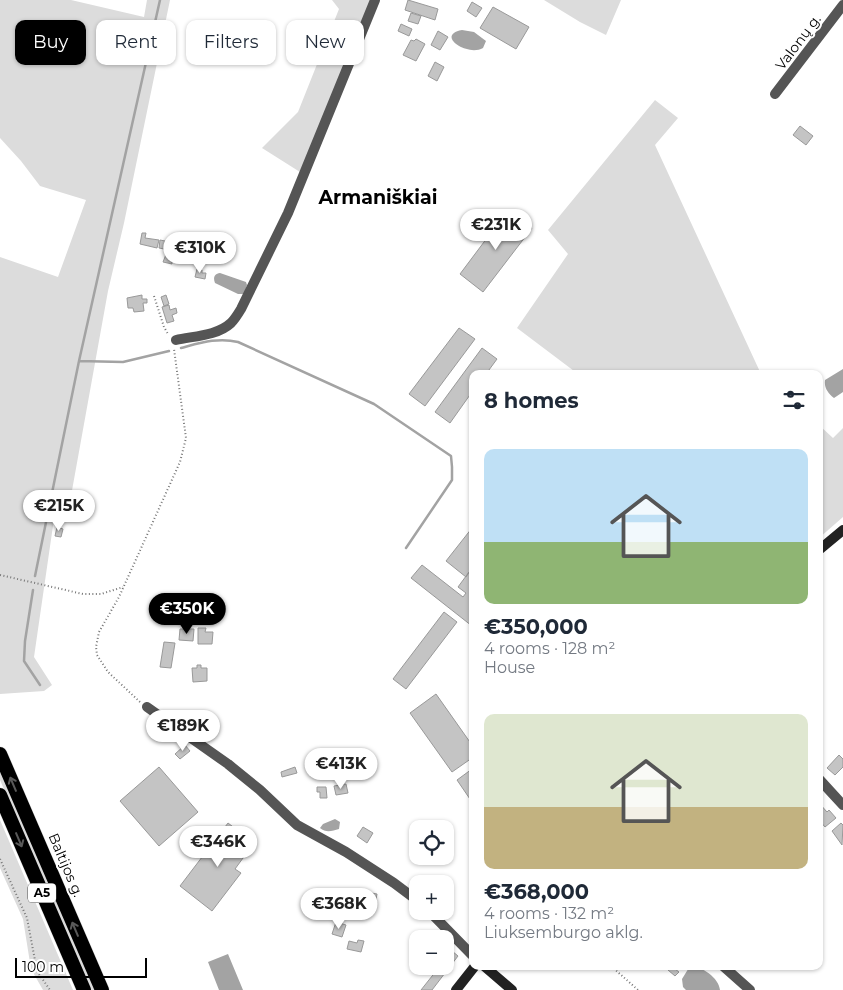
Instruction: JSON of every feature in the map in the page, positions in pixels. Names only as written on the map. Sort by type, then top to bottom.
[{"type":"highway","name":"Baltijos g.","points":[[0,754],[102,990]]},
{"type":"highway","name":"A5","points":[[0,795],[84,990]]},
{"type":"main road","points":[[823,547],[843,530]]},
{"type":"main road","points":[[456,990],[472,970]]},
{"type":"main road","points":[[489,970],[512,990]]},
{"type":"street","points":[[176,340],[208,334],[221,329],[231,323],[241,309],[288,213],[375,0]]},
{"type":"street","name":"Valonų g.","points":[[775,94],[843,5]]},
{"type":"street","points":[[147,707],[228,764],[260,790],[297,825],[346,852],[409,895]]},
{"type":"street","points":[[823,783],[843,805]]},
{"type":"street","points":[[437,920],[469,952]]},
{"type":"street","points":[[728,970],[750,990]]},
{"type":"path","points":[[147,707],[108,672],[97,655],[96,647],[99,632],[124,587],[180,462],[186,438],[174,350],[176,340],[170,336],[164,327],[154,296]]},
{"type":"path","points":[[0,575],[83,594],[100,594],[124,587]]},
{"type":"path","points":[[0,859],[27,918],[37,971],[50,990]]},
{"type":"path","points":[[616,970],[638,990]]},
{"type":"shaded area","points":[[0,0],[71,0],[144,17],[147,0],[170,0],[166,20],[96,20],[96,65],[157,65],[108,291],[71,496],[56,505],[34,657],[52,685],[44,691],[0,694],[0,257],[58,277],[86,200],[40,186],[0,138]]},
{"type":"shaded area","points":[[332,0],[371,0],[363,20],[335,20],[339,9]]},
{"type":"shaded area","points":[[544,0],[621,0],[606,35]]},
{"type":"shaded area","points":[[462,30],[474,32],[486,41],[483,48],[469,50],[456,44],[452,36],[454,33]]},
{"type":"shaded area","points":[[317,65],[344,65],[300,172],[262,148],[298,112]]},
{"type":"shaded area","points":[[655,100],[678,118],[655,145],[759,370],[573,370],[517,328],[568,254],[548,230]]},
{"type":"shaded area","points":[[220,273],[246,282],[244,294],[238,294],[215,283],[214,276]]},
{"type":"shaded area","points":[[843,369],[843,392],[834,398],[827,390],[825,380]]},
{"type":"shaded area","points":[[843,428],[843,517],[823,534],[823,429],[833,438]]},
{"type":"shaded area","points":[[170,607],[182,607],[185,609],[183,620],[172,619],[169,616]]},
{"type":"shaded area","points":[[0,769],[95,990],[90,990],[0,780]]},
{"type":"shaded area","points":[[335,819],[340,822],[339,829],[327,831],[320,828],[323,824]]},
{"type":"shaded area","points":[[0,820],[73,990],[43,990],[31,969],[23,919],[0,868]]},
{"type":"shaded area","points":[[228,954],[243,990],[219,990],[208,962]]},
{"type":"shaded area","points":[[688,970],[703,970],[717,981],[720,990],[686,990],[683,987],[682,979]]},
{"type":"building","points":[[408,0],[438,9],[435,20],[405,10]]},
{"type":"building","points":[[472,2],[482,8],[476,17],[467,11]]},
{"type":"building","points":[[493,7],[529,27],[516,49],[480,28]]},
{"type":"building","points":[[411,13],[421,16],[418,24],[408,21]]},
{"type":"building","points":[[401,24],[412,29],[409,36],[398,31]]},
{"type":"building","points":[[438,31],[448,37],[440,50],[431,45]]},
{"type":"building","points":[[416,39],[425,44],[416,61],[403,55],[411,40],[414,41]]},
{"type":"building","points":[[435,62],[444,67],[437,81],[428,76]]},
{"type":"building","points":[[800,126],[813,136],[806,145],[793,135]]},
{"type":"building","points":[[508,210],[532,228],[483,292],[460,274]]},
{"type":"building","points":[[142,233],[146,233],[145,238],[159,240],[157,248],[140,244]]},
{"type":"building","points":[[160,240],[165,241],[164,249],[159,248]]},
{"type":"building","points":[[167,252],[174,253],[173,256],[176,256],[175,262],[172,261],[172,264],[163,262]]},
{"type":"building","points":[[197,269],[202,270],[202,273],[206,273],[205,279],[195,277]]},
{"type":"building","points":[[142,295],[142,299],[147,299],[147,303],[143,303],[144,311],[134,312],[133,308],[128,308],[127,298]]},
{"type":"building","points":[[166,295],[169,304],[164,306],[161,297]]},
{"type":"building","points":[[169,305],[170,310],[176,308],[177,313],[172,315],[174,321],[167,323],[162,307]]},
{"type":"building","points":[[459,328],[475,339],[425,406],[409,394]]},
{"type":"building","points":[[482,348],[497,359],[489,370],[469,370],[469,396],[450,423],[435,412]]},
{"type":"building","points":[[57,527],[63,529],[61,537],[55,536]]},
{"type":"building","points":[[469,532],[469,572],[466,577],[446,561]]},
{"type":"building","points":[[422,565],[463,597],[466,593],[458,587],[469,572],[469,624],[411,578]]},
{"type":"building","points":[[444,612],[457,622],[406,689],[393,679]]},
{"type":"building","points":[[198,628],[206,628],[205,632],[213,632],[212,644],[198,644]]},
{"type":"building","points":[[180,629],[194,629],[193,641],[179,640]]},
{"type":"building","points":[[164,642],[175,643],[171,668],[160,667]]},
{"type":"building","points":[[197,665],[201,665],[201,668],[207,668],[207,681],[193,682],[192,668],[197,668]]},
{"type":"building","points":[[436,694],[469,741],[469,760],[452,772],[410,713]]},
{"type":"building","points":[[185,745],[190,751],[180,759],[175,754]]},
{"type":"building","points":[[839,755],[843,759],[843,767],[835,775],[827,768]]},
{"type":"building","points":[[341,765],[342,773],[326,777],[324,768]]},
{"type":"building","points":[[159,767],[198,812],[159,846],[120,801]]},
{"type":"building","points":[[295,767],[297,773],[282,777],[281,772]]},
{"type":"building","points":[[469,771],[469,798],[457,780]]},
{"type":"building","points":[[346,784],[348,793],[336,795],[334,786]]},
{"type":"building","points":[[317,787],[326,787],[327,798],[320,798],[320,792],[317,792]]},
{"type":"building","points":[[823,808],[827,812],[829,810],[836,818],[825,827],[823,825]]},
{"type":"building","points":[[228,823],[254,843],[235,869],[241,873],[212,911],[180,886]]},
{"type":"building","points":[[841,823],[843,825],[842,845],[832,831]]},
{"type":"building","points":[[363,827],[373,833],[367,843],[357,836]]},
{"type":"building","points":[[360,891],[377,894],[375,905],[358,901]]},
{"type":"building","points":[[336,922],[346,925],[342,937],[332,934]]},
{"type":"building","points":[[358,940],[364,941],[361,952],[347,949],[349,941],[357,943]]},
{"type":"building","points":[[454,953],[458,956],[454,961]]},
{"type":"building","points":[[668,970],[679,972],[675,976]]},
{"type":"building","points":[[433,975],[443,975],[432,990],[421,990]]},
{"type":"waterway","points":[[35,576],[79,361],[160,0]]},
{"type":"waterway","points":[[181,348],[216,340],[238,342],[374,404],[451,456],[452,480],[406,548]]},
{"type":"waterway","points":[[79,361],[123,362],[169,351]]},
{"type":"waterway","points":[[33,590],[25,641],[24,661],[40,685]]},
{"type":"district","name":"Armaniškiai","points":[[378,197]]}]
